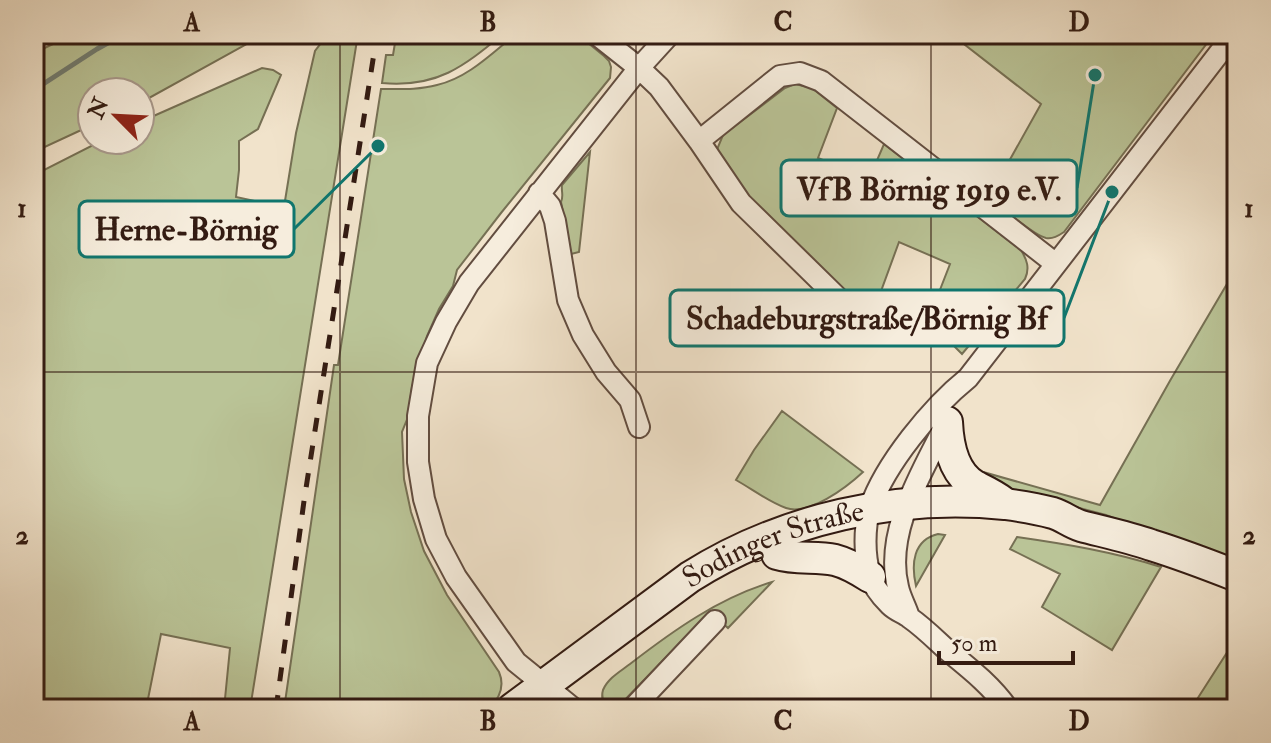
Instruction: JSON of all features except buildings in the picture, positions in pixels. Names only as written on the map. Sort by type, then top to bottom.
[{"type":"main road","points":[[947,422],[950,447],[960,471],[975,486],[992,493],[1007,505]]},
{"type":"main road","name":"Sodinger Straße","points":[[554,700],[690,577],[716,561],[785,532],[830,518],[904,513],[957,502],[1007,505],[1054,513],[1077,525],[1150,544],[1237,576]]},
{"type":"main road","name":"Sodinger Straße","points":[[904,513],[1050,528],[1077,525]]},
{"type":"main road","name":"Sodinger Straße","points":[[512,709],[554,700],[710,583],[739,568],[868,517]]},
{"type":"main road","points":[[777,554],[791,559],[833,559],[870,577]]},
{"type":"street","points":[[596,34],[659,87],[741,203],[844,304],[887,323]]},
{"type":"street","points":[[554,700],[516,662],[456,577],[436,539],[424,499],[418,462],[418,416],[427,363],[469,283],[639,68],[670,34]]},
{"type":"street","points":[[1008,709],[995,690],[909,617],[893,608],[880,594],[870,577],[868,517],[898,457],[952,391],[968,378],[1234,34]]},
{"type":"street","points":[[699,141],[780,76],[800,73],[812,77],[1056,264]]},
{"type":"street","points":[[539,193],[550,206],[555,221],[568,300],[583,335],[606,372],[630,400],[639,427]]},
{"type":"street","points":[[909,617],[898,588],[897,539],[904,513],[968,378]]},
{"type":"street","points":[[632,709],[715,621]]},
{"type":"green space","points":[[74,34],[265,34],[156,94],[156,76],[76,76],[76,132],[34,152],[34,53]]},
{"type":"green space","points":[[328,34],[358,34],[250,709],[224,709],[230,648],[161,634],[146,709],[34,709],[34,175],[76,154],[156,156],[156,115],[262,68],[281,75],[258,129],[239,141],[236,197],[284,207],[296,133],[315,51]]},
{"type":"green space","points":[[390,34],[503,34],[448,73],[401,84],[382,83],[386,55],[393,55],[395,43],[388,42]]},
{"type":"green space","points":[[516,34],[577,34],[609,61],[610,78],[457,270],[453,286],[427,336],[402,432],[404,479],[424,551],[447,595],[499,672],[502,682],[500,692],[489,709],[284,709],[334,365],[338,365],[381,89],[423,88],[448,82],[479,64]]},
{"type":"green space","points":[[951,34],[1214,34],[1064,232],[1049,238],[1026,227],[989,197],[1041,104]]},
{"type":"green space","points":[[795,84],[812,88],[837,108],[818,158],[869,179],[884,144],[1021,250],[1027,264],[1025,279],[962,354],[921,313],[936,300],[950,264],[899,242],[877,302],[850,297],[755,207],[717,151],[723,135],[785,88]]},
{"type":"green space","points":[[590,152],[579,252],[571,254],[561,202],[562,185]]},
{"type":"green space","points":[[1237,267],[1237,565],[1106,515],[992,485],[978,478],[983,472],[1100,505]]},
{"type":"green space","points":[[782,411],[863,472],[827,499],[795,509],[773,502],[736,480]]},
{"type":"green space","points":[[938,534],[945,535],[916,586],[916,554],[923,542]]},
{"type":"green space","points":[[1017,537],[1090,549],[1161,567],[1112,650],[1042,607],[1060,574],[1010,549]]},
{"type":"green space","points":[[772,582],[728,628],[710,612],[616,709],[605,708],[603,690],[619,672],[698,616]]},
{"type":"green space","points":[[1237,637],[1237,709],[1200,709],[1194,704]]},
{"type":"waterway","points":[[34,90],[124,34]]},
{"type":"railway","points":[[276,709],[304,501],[377,34]]},
{"type":"place","name":"VfB Börnig 1919 e.V.","points":[[1095,75]]},
{"type":"place","name":"Herne-Börnig","points":[[378,146]]},
{"type":"place","name":"Schadeburgstraße/Börnig Bf","points":[[1112,192]]}]
